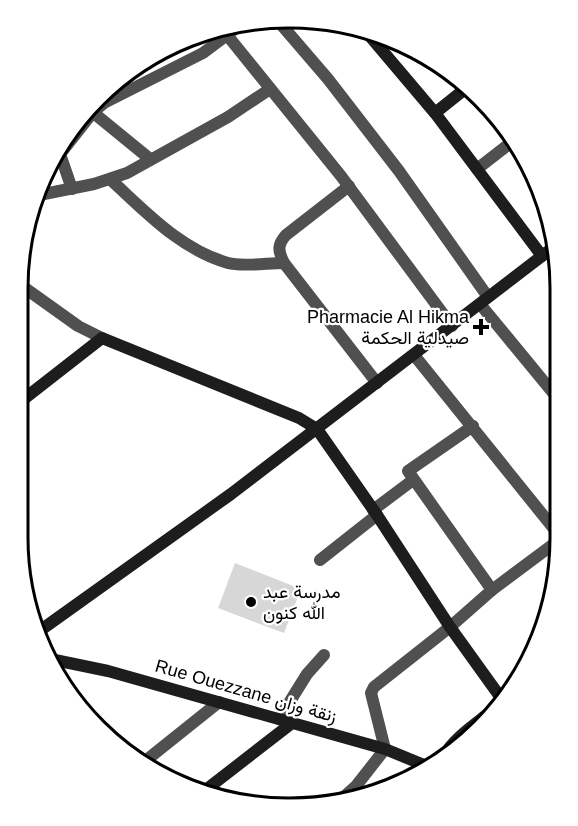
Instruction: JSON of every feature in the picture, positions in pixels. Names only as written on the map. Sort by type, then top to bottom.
[{"type":"street","points":[[284,28],[328,79],[399,171],[484,301],[550,389]]},
{"type":"street","points":[[233,35],[270,89],[349,186],[452,326]]},
{"type":"street","points":[[110,100],[202,53],[225,36]]},
{"type":"street","points":[[379,44],[477,169],[546,247]]},
{"type":"street","points":[[46,194],[111,180],[228,117],[270,89]]},
{"type":"street","points":[[435,113],[461,93]]},
{"type":"street","points":[[96,114],[150,159]]},
{"type":"street","points":[[477,169],[507,146]]},
{"type":"street","points":[[60,164],[72,189]]},
{"type":"street","points":[[111,180],[171,235],[192,248],[229,264],[284,263]]},
{"type":"street","points":[[349,186],[286,235],[279,243],[278,249],[284,263],[377,383]]},
{"type":"street","points":[[44,627],[317,429],[547,253]]},
{"type":"street","points":[[28,290],[78,326],[102,338],[298,418],[317,429],[450,627],[498,694]]},
{"type":"street","points":[[28,396],[102,338]]},
{"type":"street","points":[[414,355],[550,524]]},
{"type":"street","points":[[473,426],[409,469],[409,473],[492,590]]},
{"type":"street","points":[[320,560],[413,480]]},
{"type":"street","points":[[352,790],[385,749],[371,690],[492,590],[549,547]]},
{"type":"street","points":[[210,786],[285,721],[307,674],[324,655]]},
{"type":"street","name":"Rue Ouezzane زنقة وزان","points":[[59,660],[108,671],[385,749],[420,762]]},
{"type":"street","points":[[150,757],[219,702]]},
{"type":"shaded area","points":[[235,563],[301,589],[284,633],[218,608]]},
{"type":"place","name":"Pharmacie Al Hikma صيدلية الحكمة","points":[[481,327]]},
{"type":"place","name":"مدرسة عبد الله كنون","points":[[251,602]]}]
